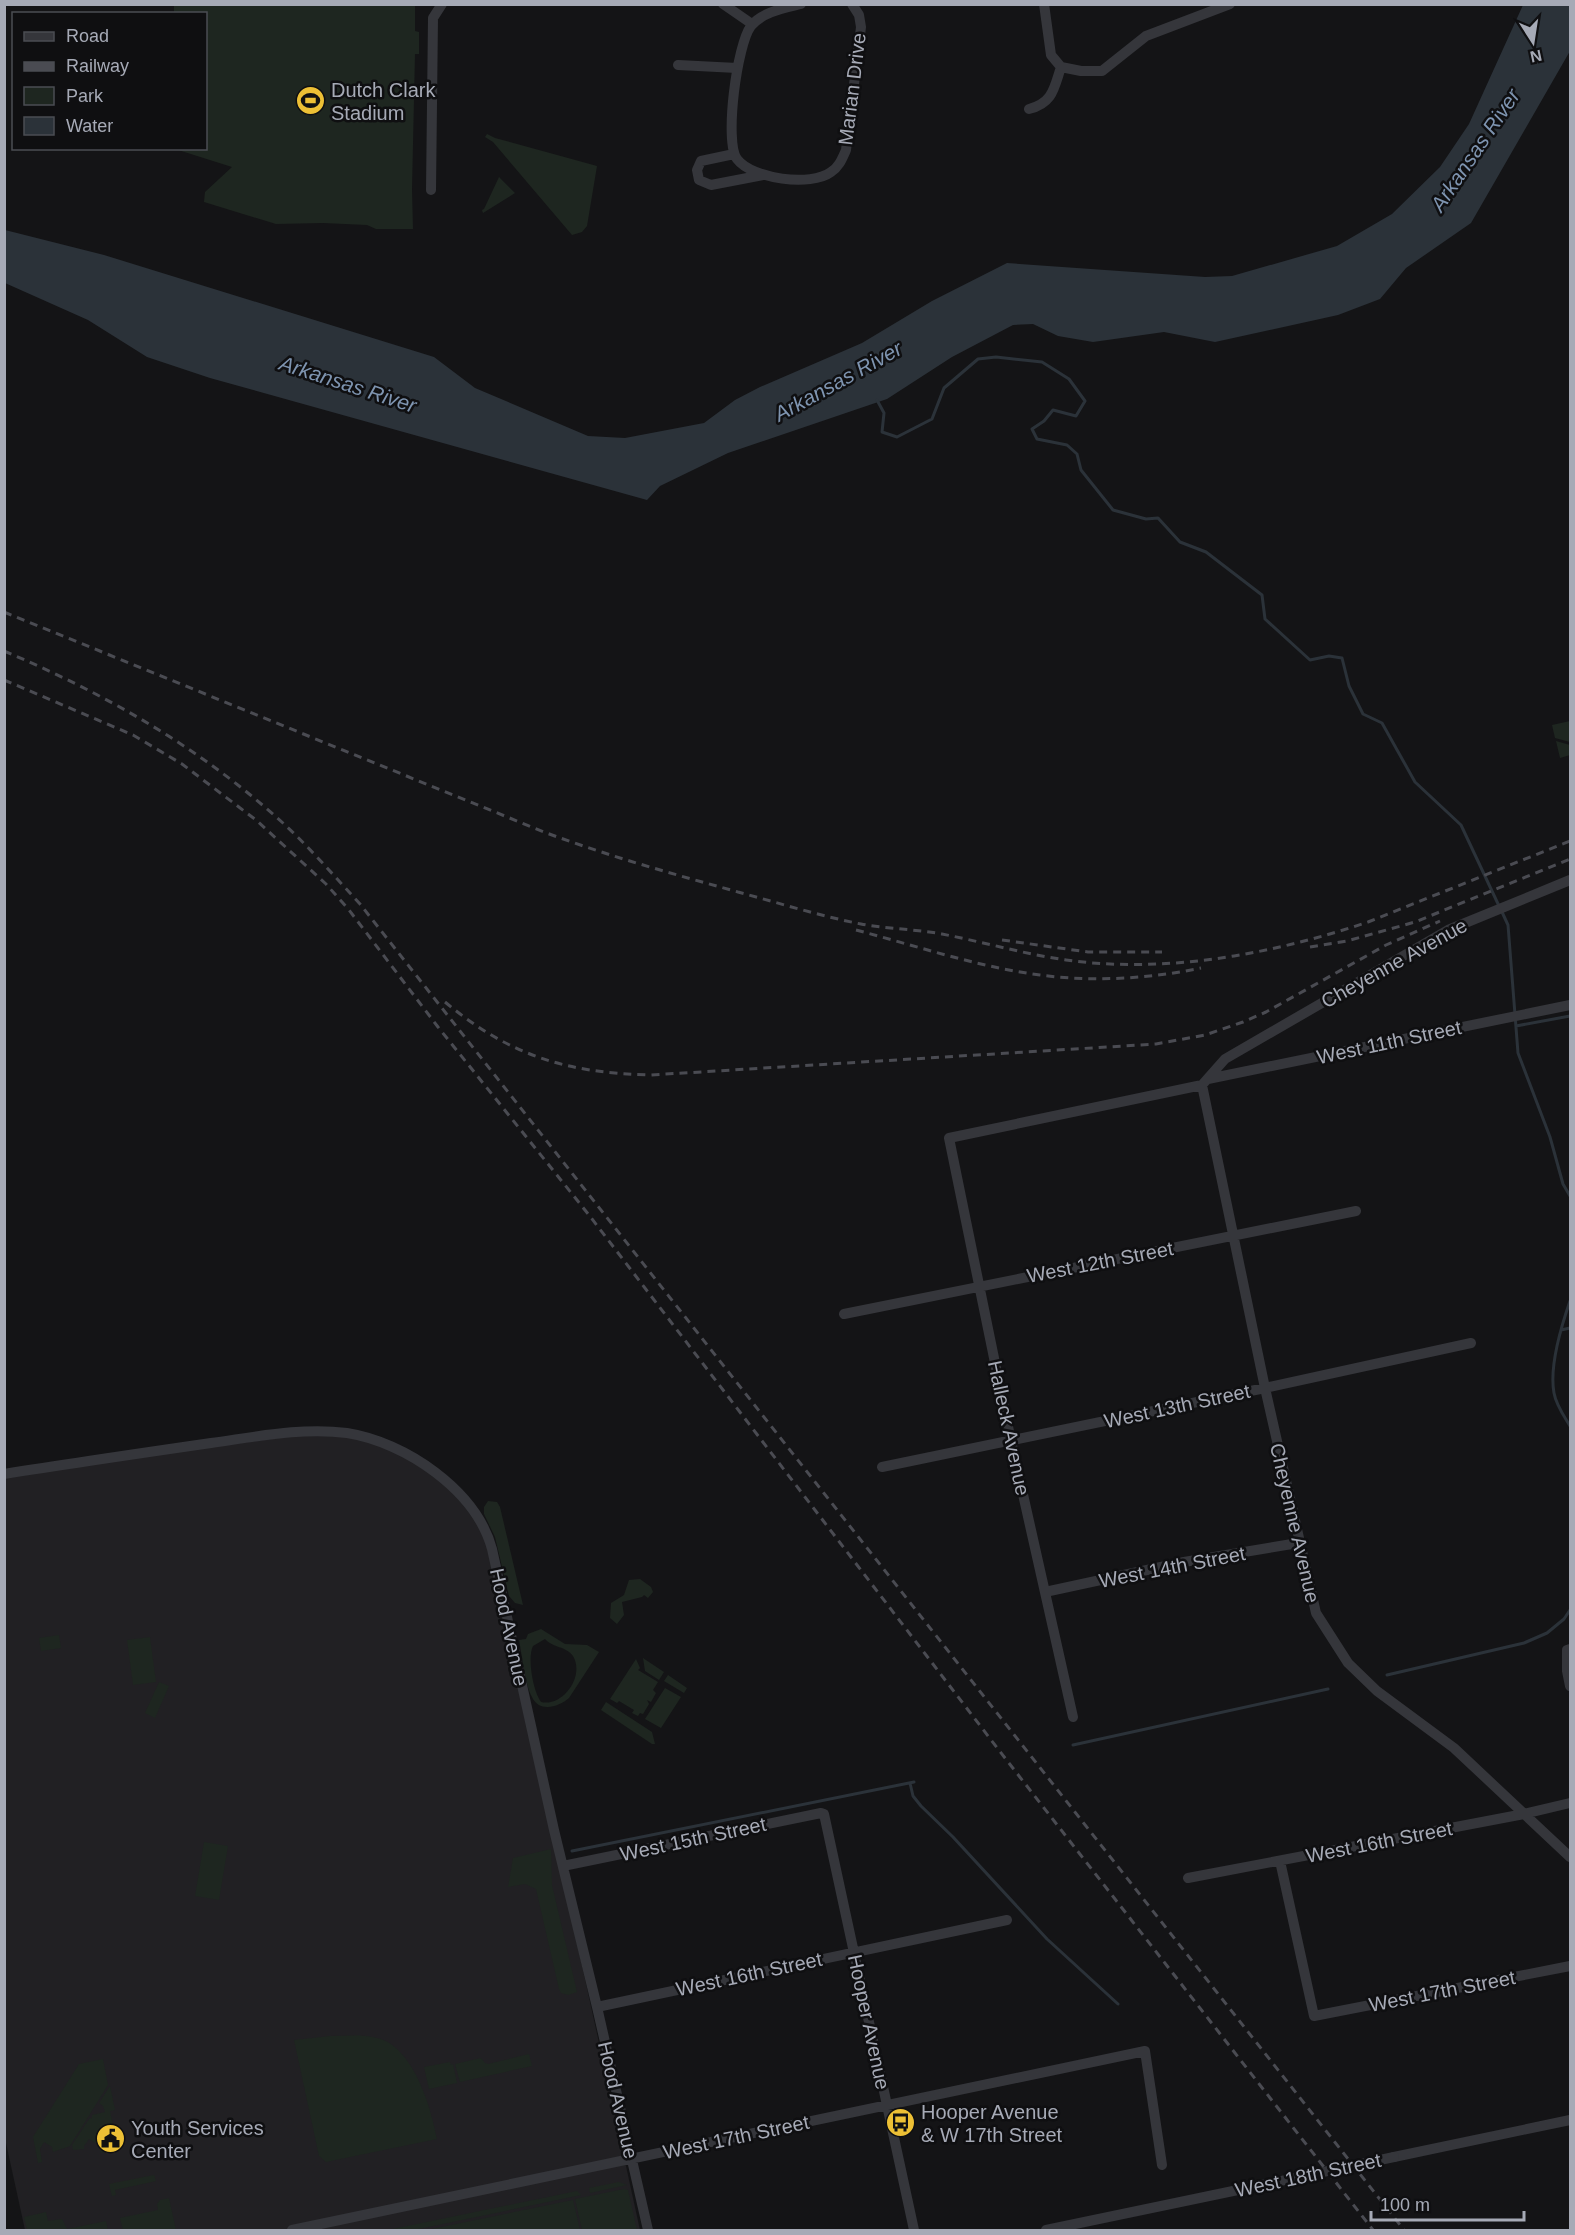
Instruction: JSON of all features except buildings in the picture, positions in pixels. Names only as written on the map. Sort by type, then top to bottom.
[{"type":"street","points":[[431,190],[433,18],[442,4]]},
{"type":"street","points":[[723,4],[752,24]]},
{"type":"street","points":[[734,154],[731,136],[737,68],[741,49],[752,24],[771,13],[801,4]]},
{"type":"street","name":"Marian Drive","points":[[763,175],[711,185],[699,180],[697,170],[701,161],[734,154],[744,167],[763,175],[804,180],[830,173],[840,164],[846,150],[861,27],[859,15],[852,4]]},
{"type":"street","points":[[1044,4],[1051,55],[1061,67],[1081,71],[1102,71],[1146,36],[1230,4]]},
{"type":"street","points":[[678,65],[737,68]]},
{"type":"street","points":[[1029,109],[1043,104],[1050,97],[1061,67]]},
{"type":"street","name":"Cheyenne Avenue","points":[[1570,880],[1448,930],[1224,1059],[1205,1082],[1233,1236],[1298,1544],[1316,1613],[1348,1663],[1377,1691],[1454,1748],[1570,1857]]},
{"type":"street","name":"West 11th Street","points":[[949,1138],[1570,1005]]},
{"type":"street","name":"Halleck Avenue","points":[[949,1138],[981,1285],[1011,1441],[1073,1717]]},
{"type":"street","name":"West 12th Street","points":[[844,1314],[1356,1211]]},
{"type":"street","name":"West 13th Street","points":[[882,1467],[1471,1343]]},
{"type":"street","name":"Hood Avenue","points":[[4,1474],[208,1443],[325,1431],[358,1435],[389,1444],[429,1467],[458,1492],[489,1540],[648,2230]]},
{"type":"street","name":"West 14th Street","points":[[1045,1592],[1184,1562],[1298,1544]]},
{"type":"street","points":[[1570,1649],[1567,1650],[1570,1686]]},
{"type":"street","name":"West 16th Street","points":[[1188,1878],[1524,1814],[1570,1803]]},
{"type":"street","name":"West 15th Street","points":[[563,1866],[824,1814]]},
{"type":"street","name":"Hooper Avenue","points":[[824,1814],[914,2230]]},
{"type":"street","name":"West 17th Street","points":[[1280,1861],[1314,2016],[1570,1966]]},
{"type":"street","name":"West 16th Street","points":[[597,2007],[1007,1920]]},
{"type":"street","name":"West 17th Street","points":[[292,2230],[1145,2051],[1162,2165]]},
{"type":"street","name":"West 18th Street","points":[[1046,2230],[1570,2120]]},
{"type":"shaded area","points":[[325,1432],[389,1445],[458,1493],[489,1541],[640,2230],[25,2230],[4,2134],[4,1474]]},
{"type":"green space","name":"Dutch Clark Stadium","points":[[174,4],[415,5],[415,31],[419,32],[419,54],[415,54],[413,229],[376,229],[367,225],[323,223],[276,224],[204,202],[205,192],[232,167],[178,150],[207,150],[207,12],[174,12]]},
{"type":"green space","points":[[487,134],[597,166],[587,226],[582,232],[572,235],[493,142],[485,137]]},
{"type":"green space","points":[[499,177],[515,193],[483,213],[482,210]]},
{"type":"green space","points":[[1570,721],[1570,742],[1555,738],[1552,725]]},
{"type":"green space","points":[[1556,741],[1570,745],[1570,755],[1560,758]]},
{"type":"green space","points":[[488,1501],[497,1502],[500,1507],[523,1605],[515,1603],[509,1596],[495,1537],[484,1514],[484,1507]]},
{"type":"green space","points":[[640,1579],[651,1587],[653,1592],[648,1598],[644,1595],[622,1602],[624,1615],[617,1624],[610,1618],[611,1603],[624,1595],[629,1580]]},
{"type":"green space","points":[[541,1629],[565,1644],[587,1645],[599,1652],[569,1698],[560,1704],[544,1707],[535,1702],[532,1697],[519,1640],[526,1639],[528,1634]],"holes":[[[545,1639],[567,1650],[573,1656],[576,1664],[574,1681],[570,1688],[557,1700],[549,1702],[541,1702],[532,1674],[531,1651],[533,1646]]]},
{"type":"green space","points":[[59,1635],[61,1648],[41,1651],[39,1638]]},
{"type":"green space","points":[[150,1637],[156,1682],[133,1685],[127,1640]]},
{"type":"green space","points":[[643,1658],[664,1672],[659,1680],[645,1671]]},
{"type":"green space","points":[[636,1659],[640,1668],[638,1670],[658,1682],[653,1690],[656,1693],[651,1702],[647,1700],[649,1704],[643,1714],[640,1713],[638,1716],[632,1713],[634,1710],[619,1701],[617,1703],[610,1699]]},
{"type":"green space","points":[[668,1675],[687,1688],[684,1693],[664,1681]]},
{"type":"green space","points":[[159,1682],[169,1686],[155,1718],[145,1713]]},
{"type":"green space","points":[[665,1688],[681,1697],[661,1728],[645,1719]]},
{"type":"green space","points":[[606,1702],[652,1732],[655,1744],[601,1710]]},
{"type":"green space","points":[[204,1842],[228,1846],[219,1900],[195,1896]]},
{"type":"green space","points":[[551,1849],[552,1885],[577,1992],[568,1995],[561,1993],[559,1989],[536,1889],[525,1884],[508,1887],[513,1858]]},
{"type":"green space","points":[[330,2036],[377,2038],[390,2043],[401,2053],[410,2065],[425,2095],[437,2139],[326,2162],[319,2156],[294,2040]]},
{"type":"green space","points":[[529,2054],[532,2066],[460,2082],[455,2064],[481,2058],[488,2064]]},
{"type":"green space","points":[[103,2059],[108,2085],[70,2146],[53,2152],[52,2147],[44,2142],[40,2149],[42,2162],[38,2163],[33,2137],[79,2064]]},
{"type":"green space","points":[[450,2062],[451,2065],[453,2064],[457,2083],[429,2089],[424,2067]]},
{"type":"green space","points":[[110,2086],[115,2110],[110,2111],[114,2130],[120,2132],[122,2141],[116,2150],[101,2153],[97,2141],[95,2143],[89,2139],[84,2149],[73,2150],[72,2145],[92,2115],[105,2112],[99,2103]]},
{"type":"green space","points":[[154,2175],[156,2181],[115,2190],[116,2195],[112,2196],[109,2184]]},
{"type":"green space","points":[[619,2182],[627,2185],[590,2193],[589,2188]]},
{"type":"green space","points":[[628,2190],[637,2230],[582,2230],[575,2199]]},
{"type":"green space","points":[[577,2191],[581,2195],[414,2230],[388,2230]]},
{"type":"green space","points":[[169,2198],[176,2230],[123,2230],[120,2218],[158,2210],[157,2204],[160,2200]]},
{"type":"green space","points":[[573,2200],[580,2230],[427,2230]]},
{"type":"green space","points":[[46,2212],[48,2221],[62,2219],[67,2229],[106,2221],[108,2230],[27,2230],[24,2217]]},
{"type":"water","name":"Arkansas River","points":[[1523,5],[1570,5],[1570,51],[1471,223],[1406,268],[1380,299],[1338,315],[1215,342],[1164,332],[1093,342],[1058,336],[1033,324],[1013,325],[952,357],[887,399],[728,453],[660,486],[647,500],[210,378],[147,357],[88,320],[5,283],[5,230],[104,255],[434,357],[475,388],[588,436],[625,438],[704,423],[735,400],[862,343],[932,301],[1007,263],[1205,277],[1232,276],[1337,246],[1392,214],[1440,167],[1469,124]]},
{"type":"waterway","points":[[877,400],[884,413],[882,432],[897,437],[932,419],[944,388],[978,359],[996,357],[1042,362],[1069,379],[1085,401],[1076,416],[1053,410],[1044,421],[1032,429],[1037,439],[1067,445],[1077,454],[1081,470],[1113,510],[1146,519],[1158,518],[1180,542],[1206,552],[1262,595],[1265,619],[1310,660],[1329,656],[1342,658],[1349,686],[1363,714],[1382,723],[1415,782],[1461,825],[1499,906]]},
{"type":"waterway","points":[[1502,912],[1508,925],[1518,1053],[1550,1137],[1563,1184],[1570,1196]]},
{"type":"waterway","points":[[1516,1026],[1570,1016]]},
{"type":"waterway","points":[[1570,1301],[1553,1371],[1556,1402],[1570,1426]]},
{"type":"waterway","points":[[1561,1330],[1570,1328]]},
{"type":"waterway","points":[[1387,1675],[1524,1643],[1547,1633],[1564,1619],[1570,1610]]},
{"type":"waterway","points":[[1073,1745],[1328,1689]]},
{"type":"waterway","points":[[572,1851],[914,1782]]},
{"type":"waterway","points":[[910,1783],[913,1796],[921,1806],[953,1837],[1047,1939],[1118,2004]]},
{"type":"railway","points":[[4,612],[544,832],[592,849],[846,921],[942,934],[1066,960],[1104,964],[1180,963],[1257,952],[1368,922],[1570,841]]},
{"type":"railway","points":[[4,651],[116,705],[220,771],[284,824],[360,904],[1404,2230]]},
{"type":"railway","points":[[4,680],[133,735],[182,764],[256,820],[326,884],[349,910],[438,1027],[589,1215],[998,1749],[1373,2230]]},
{"type":"railway","points":[[1310,947],[1347,941],[1415,922],[1570,859]]},
{"type":"railway","points":[[445,1002],[493,1036],[541,1058],[566,1065],[621,1074],[651,1075],[1156,1044],[1205,1035],[1243,1022],[1266,1012],[1386,945],[1440,921]]},
{"type":"railway","points":[[856,930],[971,961],[1040,975],[1121,978],[1161,975],[1201,968]]},
{"type":"railway","points":[[1002,940],[1088,952],[1162,952]]},
{"type":"place","name":"Dutch Clark Stadium","points":[[310,101]]},
{"type":"place","name":"Hooper Avenue & W 17th Street","points":[[900,2123]]},
{"type":"place","name":"Youth Services Center","points":[[110,2139]]}]
